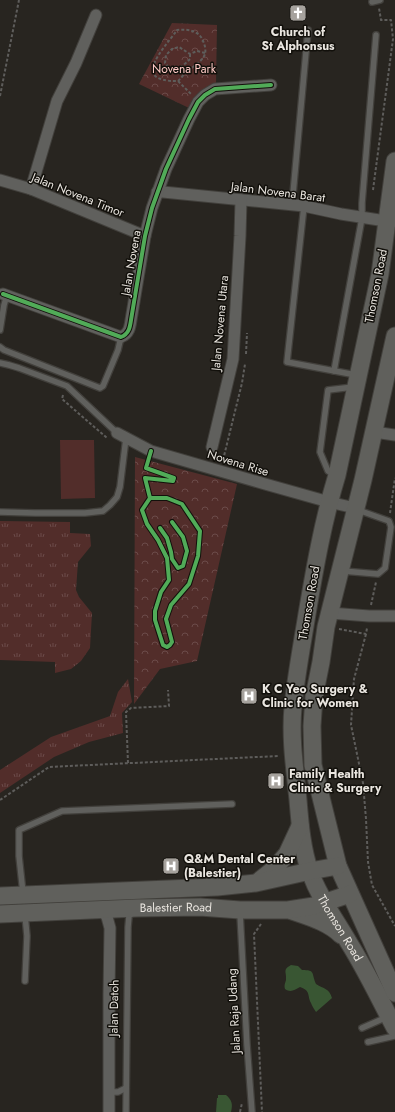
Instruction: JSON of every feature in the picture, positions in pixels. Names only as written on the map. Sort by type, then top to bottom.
[{"type":"main road","name":"Thomson Road","points":[[392,1022],[350,944],[324,903],[310,871],[302,841],[292,734],[293,707],[309,603],[329,502],[337,475],[391,222],[395,161]]},
{"type":"main road","name":"Thomson Road","points":[[395,336],[363,480],[326,627],[314,697],[312,726],[312,765],[338,866],[395,993]]},
{"type":"main road","points":[[337,475],[363,480]]},
{"type":"main road","points":[[256,883],[275,868],[287,854],[300,822],[319,790]]},
{"type":"main road","name":"Balestier Road","points":[[0,896],[217,887],[256,883],[338,866]]},
{"type":"main road","name":"Balestier Road","points":[[0,914],[101,909],[200,907],[240,910],[288,910],[314,906],[350,894]]},
{"type":"main road","points":[[288,910],[314,919],[337,931],[350,944]]},
{"type":"street","points":[[31,189],[57,101],[76,63],[96,15]]},
{"type":"street","name":"Jalan Novena","points":[[121,336],[124,336],[129,330],[132,320],[145,236],[157,192],[166,169],[198,102],[215,90],[271,85]]},
{"type":"street","name":"Jalan Novena Timor","points":[[0,180],[31,189],[145,236]]},
{"type":"street","name":"Jalan Novena Barat","points":[[157,192],[298,206],[391,222]]},
{"type":"street","name":"Jalan Novena Utara","points":[[212,447],[233,359],[241,200]]},
{"type":"street","points":[[5,294],[121,336]]},
{"type":"street","points":[[374,432],[395,434]]},
{"type":"street","name":"Novena Rise","points":[[117,436],[152,451],[329,502],[355,508]]},
{"type":"street","name":"Thomson Road","points":[[330,612],[369,616],[395,616]]},
{"type":"street","name":"Jalan Datoh","points":[[101,909],[107,917],[110,928],[109,1112]]},
{"type":"lane","points":[[308,30],[288,362],[334,371],[357,381]]},
{"type":"lane","points":[[334,371],[362,218],[376,35]]},
{"type":"lane","points":[[0,330],[5,294]]},
{"type":"lane","points":[[0,347],[4,350],[100,388],[103,386],[118,350],[121,336]]},
{"type":"lane","points":[[0,363],[67,386],[117,436],[120,487],[117,497],[110,506],[102,511],[71,513],[0,512]]},
{"type":"lane","points":[[337,475],[328,471],[320,452],[328,390],[357,381]]},
{"type":"lane","points":[[340,571],[378,574],[384,568],[391,527],[389,521],[355,508]]},
{"type":"lane","points":[[23,895],[19,830],[62,811],[232,804]]},
{"type":"lane","name":"Jalan Datoh","points":[[126,1112],[128,927],[129,916],[137,908]]},
{"type":"lane","name":"Jalan Raja Udang","points":[[240,910],[252,1112]]},
{"type":"lane","points":[[25,912],[27,936],[25,981]]},
{"type":"lane","points":[[362,1028],[392,1022]]},
{"type":"lane","points":[[368,1042],[395,1036]]},
{"type":"lane","points":[[109,1092],[118,1092],[126,1088]]},
{"type":"path","points":[[0,96],[19,0]]},
{"type":"path","points":[[373,190],[393,40],[391,20],[381,20],[376,1]]},
{"type":"path","points":[[178,81],[186,72],[200,61],[205,53],[205,45],[201,36],[185,29],[176,30],[153,64],[152,71],[155,76],[163,80],[178,81],[198,102]]},
{"type":"path","points":[[179,47],[190,54],[190,59],[184,66],[179,68],[171,68],[165,63],[166,55],[172,49],[179,47]]},
{"type":"path","points":[[190,54],[197,51],[205,53]]},
{"type":"path","points":[[67,386],[62,399],[117,436]]},
{"type":"path","points":[[366,634],[354,679],[352,724],[363,783],[368,862],[372,885],[395,926]]},
{"type":"path","points":[[128,763],[126,712],[131,708],[169,706],[168,690]]},
{"type":"path","points":[[0,800],[49,767],[281,756]]},
{"type":"path","points":[[262,1112],[254,934],[258,926],[263,922]]},
{"type":"green space","name":"Novena Park","points":[[172,23],[217,25],[216,83],[189,108],[139,84]]},
{"type":"green space","points":[[60,440],[94,440],[95,498],[61,499]]},
{"type":"green space","points":[[135,457],[237,484],[197,661],[160,669],[134,704]]},
{"type":"green space","points":[[0,521],[70,522],[70,533],[90,534],[91,546],[78,562],[76,590],[79,597],[92,613],[90,648],[81,661],[71,669],[55,673],[55,662],[0,660]]},
{"type":"green space","points":[[128,679],[132,702],[122,713],[123,733],[89,742],[54,757],[0,793],[0,770],[51,737],[110,716],[118,692]]},
{"type":"shaded area","points":[[291,965],[298,966],[302,970],[311,972],[316,984],[326,989],[331,995],[332,998],[316,1012],[306,990],[300,987],[291,991],[285,989],[286,970]]},
{"type":"shaded area","points":[[218,1095],[226,1095],[231,1100],[231,1112],[216,1112]]},
{"type":"cycle path","points":[[3,294],[121,337],[126,334],[129,330],[145,236],[152,208],[166,169],[198,102],[205,95],[215,89],[271,85]]},
{"type":"cycle path","points":[[150,498],[167,498],[182,504],[200,531],[198,556],[189,584],[171,605],[166,619],[172,642],[167,647],[163,645],[155,620],[155,611],[161,592],[169,580],[167,558],[158,540],[147,524],[142,510],[150,498],[145,478],[173,481],[174,478],[146,468],[151,451]]},
{"type":"cycle path","points":[[160,528],[167,538],[172,559],[178,568],[183,566],[187,551],[183,537],[172,522]]},
{"type":"place","name":"Church of St Alphonsus","points":[[298,13]]},
{"type":"place","name":"K C Yeo Surgery & Clinic for Women","points":[[249,696]]},
{"type":"place","name":"Family Health Clinic & Surgery","points":[[276,781]]},
{"type":"place","name":"Q&M Dental Center (Balestier)","points":[[171,866]]}]
